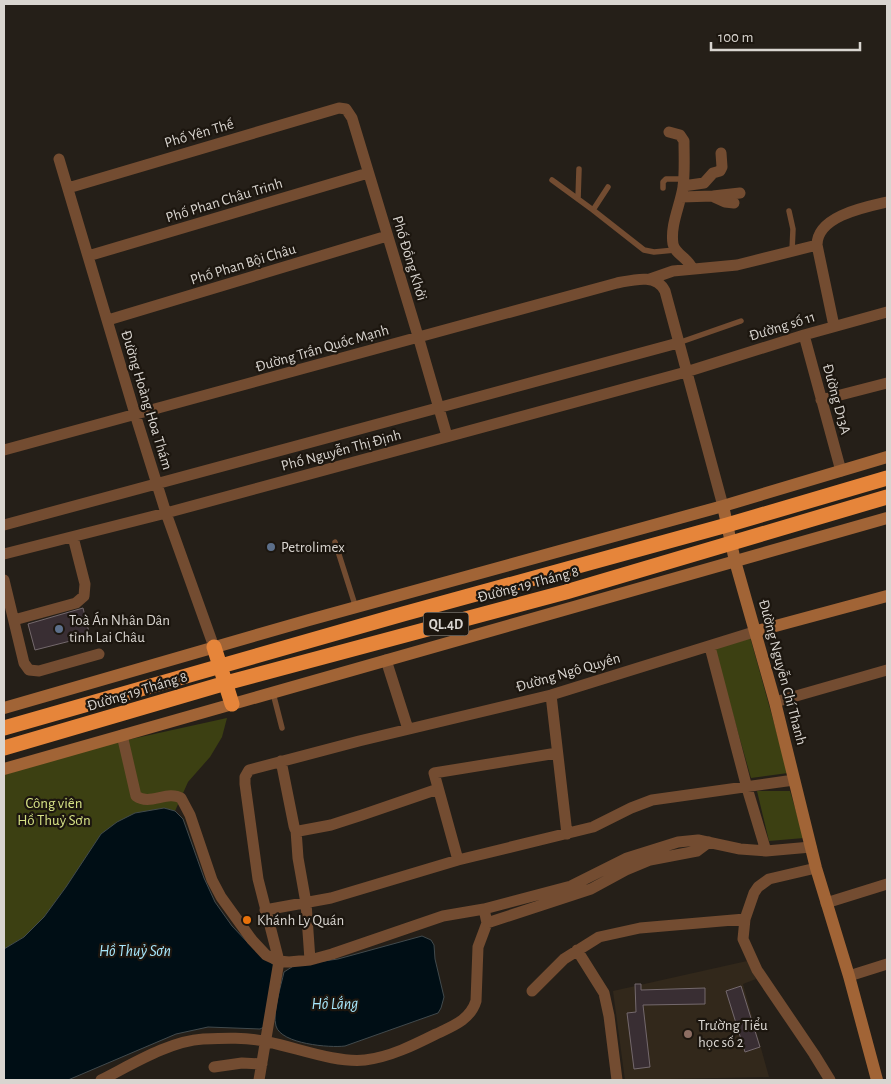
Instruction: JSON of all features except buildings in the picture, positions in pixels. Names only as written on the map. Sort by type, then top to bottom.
[{"type":"highway","name":"Đường 19 Tháng 8","points":[[4,728],[403,614],[727,525],[887,478]]},
{"type":"highway","name":"Đường 19 Tháng 8","points":[[4,748],[226,683],[566,592],[887,497]]},
{"type":"highway","points":[[214,647],[232,704]]},
{"type":"street","name":"Phố Yên Thế","points":[[68,188],[338,108],[346,109],[352,118]]},
{"type":"street","name":"Phố Đồng Khởi","points":[[352,118],[447,436]]},
{"type":"street","points":[[669,132],[680,135],[684,141],[682,187],[673,244],[675,250],[689,262],[692,268]]},
{"type":"street","points":[[682,187],[704,183],[713,173],[720,171],[722,166],[721,153]]},
{"type":"street","name":"Đường Hoàng Hoa Thám","points":[[60,159],[166,513],[214,647]]},
{"type":"street","name":"Phố Phan Châu Trinh","points":[[88,256],[368,173]]},
{"type":"street","points":[[682,187],[712,196],[737,198]]},
{"type":"street","points":[[834,326],[817,245],[819,233],[822,228],[833,220],[854,211],[887,202]]},
{"type":"street","name":"Phố Phan Bội Châu","points":[[108,320],[387,236]]},
{"type":"street","name":"Đường Trần Quốc Mạnh","points":[[4,450],[617,283],[650,279],[673,271],[692,268],[736,265],[817,245]]},
{"type":"street","name":"Đường Nguyễn Chí Thanh","points":[[650,279],[662,285],[665,291],[723,506],[731,544],[757,631],[816,868],[849,976],[877,1080]]},
{"type":"street","name":"Đường số 11","points":[[686,372],[834,326],[887,312]]},
{"type":"street","name":"Đường D13A","points":[[804,335],[841,471]]},
{"type":"street","name":"Phố Nguyễn Thị Định","points":[[4,525],[678,343]]},
{"type":"street","name":"Phố Nguyễn Thị Định","points":[[4,554],[166,513],[686,372]]},
{"type":"street","points":[[821,400],[887,383]]},
{"type":"street","name":"Đường 19 Tháng 8","points":[[4,708],[214,647],[723,506],[887,457]]},
{"type":"street","points":[[4,769],[887,518]]},
{"type":"street","points":[[14,620],[76,603],[84,596],[84,584],[72,537]]},
{"type":"street","points":[[4,580],[24,664],[31,671],[39,671],[99,654]]},
{"type":"street","name":"Đường Ngô Quyền","points":[[265,910],[258,879],[245,784],[247,773],[254,768],[408,729],[551,696],[757,631],[887,596]]},
{"type":"street","points":[[710,647],[747,788],[766,851]]},
{"type":"street","points":[[386,660],[408,729]]},
{"type":"street","points":[[775,702],[887,670]]},
{"type":"street","points":[[551,696],[567,834]]},
{"type":"street","points":[[122,735],[136,796],[146,800],[172,796],[181,798],[190,815],[212,880],[221,897],[259,948],[266,955],[279,961],[310,960],[443,916],[484,909],[571,886],[627,858],[664,845],[688,840],[709,842],[740,849],[766,851],[811,847]]},
{"type":"street","points":[[458,860],[434,773],[557,753]]},
{"type":"street","points":[[281,761],[296,830],[298,858],[306,902],[310,960]]},
{"type":"street","points":[[259,1080],[279,961],[265,910],[360,890],[458,860],[593,827],[652,800],[794,780]]},
{"type":"street","points":[[296,830],[301,832],[331,825],[393,806],[438,789]]},
{"type":"street","points":[[486,923],[591,889],[626,870],[650,860],[697,851],[709,842]]},
{"type":"street","points":[[816,868],[763,882],[754,893],[745,919],[743,939],[750,957],[767,985],[830,1080]]},
{"type":"street","points":[[826,903],[887,884]]},
{"type":"street","points":[[101,1080],[153,1054],[191,1041],[221,1038],[265,1041],[348,1060],[366,1060],[400,1051],[454,1026],[469,1015],[476,1001],[478,947],[486,923],[484,909]]},
{"type":"street","points":[[532,991],[553,968],[577,950],[599,937],[625,930],[695,922],[745,919]]},
{"type":"street","points":[[577,950],[598,982],[605,998],[609,1016],[616,1080]]},
{"type":"street","points":[[849,976],[887,964]]},
{"type":"street","points":[[214,1068],[242,1062],[262,1064]]},
{"type":"lane","points":[[578,199],[579,169]]},
{"type":"lane","points":[[663,188],[663,182],[666,179],[682,187]]},
{"type":"lane","points":[[552,180],[644,250],[654,252],[675,250]]},
{"type":"lane","points":[[593,210],[608,187]]},
{"type":"lane","points":[[789,211],[793,229],[792,252]]},
{"type":"lane","points":[[678,343],[741,321]]},
{"type":"lane","points":[[335,542],[356,608]]},
{"type":"lane","points":[[273,691],[282,728]]},
{"type":"shaded area","name":"Trường Tiểu học số 2","points":[[747,961],[756,979],[743,984],[769,1077],[625,1080],[613,991]]},
{"type":"green space","points":[[750,637],[788,773],[751,778],[714,648]]},
{"type":"green space","name":"Công viên Hồ Thuỷ Sơn","points":[[227,718],[222,737],[210,757],[188,782],[175,811],[164,808],[66,887],[44,917],[24,937],[4,949],[4,775],[86,749]]},
{"type":"green space","points":[[757,791],[790,791],[804,838],[769,841]]},
{"type":"water","name":"Hồ Thuỷ Sơn","points":[[164,808],[175,811],[183,819],[204,878],[215,902],[232,926],[251,946],[274,965],[266,1026],[260,1029],[208,1027],[176,1034],[68,1080],[4,1080],[4,949],[24,937],[44,917],[101,834],[117,822],[135,813]]},
{"type":"water","name":"Hồ Lắng","points":[[422,936],[431,940],[434,945],[435,959],[444,997],[438,1013],[345,1046],[307,1044],[296,1041],[280,1032],[276,1026],[277,999],[284,972],[295,965],[338,959]]},
{"type":"place","name":"Petrolimex","points":[[271,547]]},
{"type":"place","name":"Toà Án Nhân Dân tỉnh Lai Châu","points":[[59,629]]},
{"type":"place","name":"Khánh Ly Quán","points":[[247,920]]},
{"type":"place","name":"Trường Tiểu học số 2","points":[[688,1034]]}]
